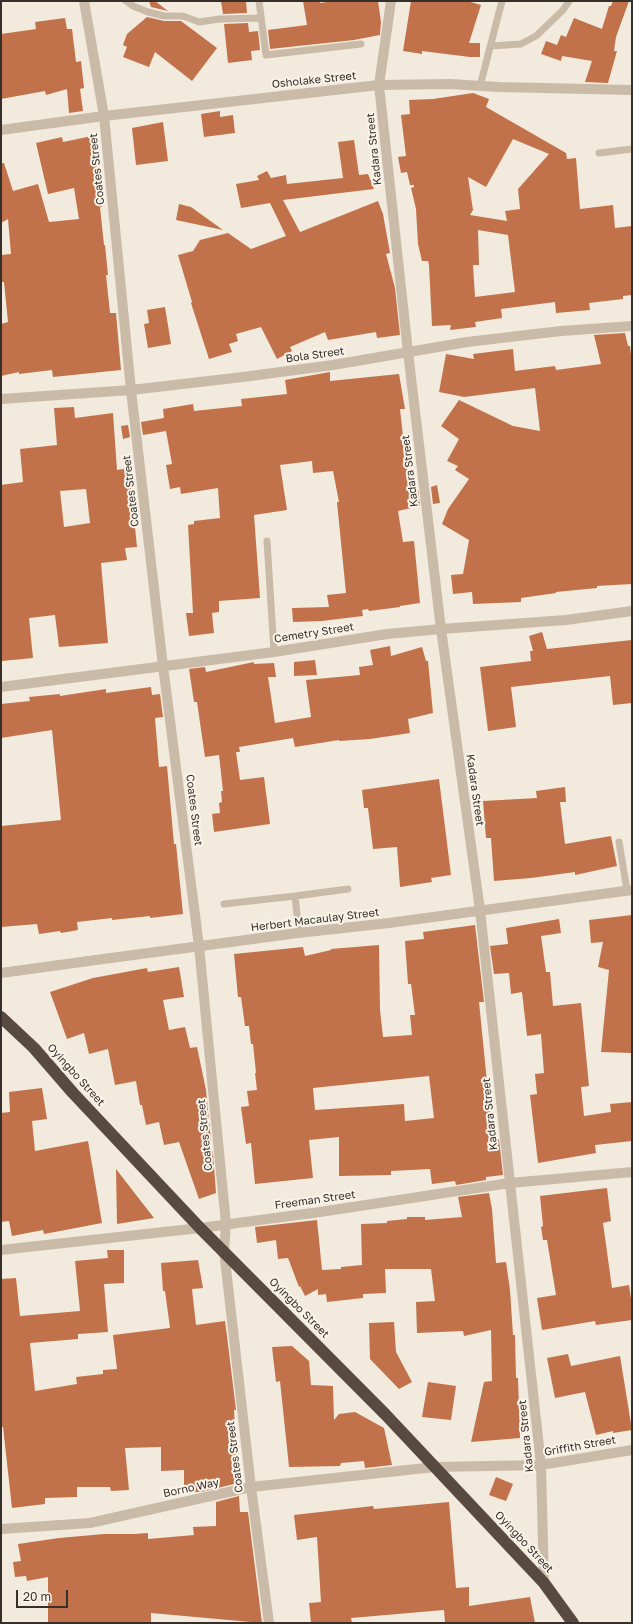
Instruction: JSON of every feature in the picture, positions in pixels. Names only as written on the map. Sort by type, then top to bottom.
[{"type":"highway","name":"Oyingbo Street","points":[[1,1017],[34,1048],[73,1093],[200,1228],[385,1414],[544,1583],[573,1623]]},
{"type":"street","name":"Coates Street","points":[[84,1],[104,116],[131,390],[163,666],[199,946],[226,1224],[224,1251],[250,1487],[269,1623]]},
{"type":"street","name":"Kadara Street","points":[[391,1],[379,85],[440,629],[480,910],[541,1465],[544,1583]]},
{"type":"street","name":"Osholake Street","points":[[1,130],[104,116],[379,85],[437,84],[632,90]]},
{"type":"street","name":"Bola Street","points":[[1,399],[131,390],[333,365],[467,342],[561,331],[632,326]]},
{"type":"street","name":"Cemetry Street","points":[[1,687],[274,652],[387,634],[566,620],[632,611]]},
{"type":"street","name":"Herbert Macaulay Street","points":[[1,974],[199,946],[389,923],[629,890]]},
{"type":"street","name":"Freeman Street","points":[[1,1250],[200,1228],[320,1212],[510,1183],[632,1172]]},
{"type":"street","name":"Griffith Street","points":[[435,1467],[541,1465],[632,1450]]},
{"type":"street","name":"Borno Way","points":[[1,1529],[90,1523],[250,1487],[435,1467]]},
{"type":"lane","points":[[126,1],[133,6],[148,12],[164,16],[183,16],[199,22],[220,19],[261,18]]},
{"type":"lane","points":[[259,1],[266,55],[361,44]]},
{"type":"lane","points":[[480,86],[502,1]]},
{"type":"lane","points":[[491,46],[520,44],[536,36],[563,10],[569,1]]},
{"type":"lane","points":[[598,153],[632,149]]},
{"type":"lane","points":[[267,541],[274,652]]},
{"type":"lane","points":[[619,842],[629,890]]},
{"type":"lane","points":[[224,904],[348,889]]},
{"type":"lane","points":[[295,896],[299,933]]},
{"type":"building","points":[[149,1],[155,1],[168,11],[151,7]]},
{"type":"building","points":[[221,1],[246,1],[247,13],[223,14]]},
{"type":"building","points":[[303,1],[319,1],[320,3],[334,1],[378,1],[381,22],[380,35],[354,40],[270,49],[268,30],[307,25]]},
{"type":"building","points":[[411,1],[467,1],[481,5],[469,43],[480,43],[480,57],[422,51],[422,54],[403,51]]},
{"type":"building","points":[[613,1],[629,1],[616,37],[614,51],[617,51],[608,83],[585,82],[592,61],[562,56],[561,61],[541,54],[546,41],[557,45],[561,35],[566,37],[574,18],[602,29],[609,6],[611,6]]},
{"type":"building","points":[[147,17],[164,21],[181,21],[217,48],[192,81],[155,52],[149,67],[123,57],[127,47],[123,45],[127,34]]},
{"type":"building","points":[[65,18],[67,29],[72,29],[76,62],[81,61],[84,88],[80,89],[83,111],[69,113],[67,89],[46,95],[45,91],[1,99],[1,34],[36,29],[35,22]]},
{"type":"building","points":[[248,23],[249,32],[258,31],[260,50],[251,51],[252,60],[228,63],[224,24]]},
{"type":"building","points":[[473,93],[489,99],[486,107],[566,153],[567,159],[576,158],[580,209],[613,205],[615,228],[632,226],[632,295],[623,296],[623,299],[589,303],[590,310],[556,313],[555,302],[501,309],[502,318],[475,322],[476,327],[450,330],[451,325],[432,326],[429,265],[428,261],[422,261],[418,244],[416,209],[411,188],[414,187],[414,185],[410,185],[407,172],[401,173],[398,157],[406,156],[401,115],[410,114],[409,100],[433,99]],"holes":[[[513,139],[549,154],[518,189],[520,209],[505,211],[507,221],[470,215],[473,210],[468,177],[486,187]],[[478,230],[508,235],[515,292],[475,297],[473,265],[479,265]]]},
{"type":"building","points":[[220,111],[220,117],[233,115],[235,133],[204,137],[201,114]]},
{"type":"building","points":[[163,122],[168,161],[136,165],[132,128]]},
{"type":"building","points":[[92,136],[101,182],[97,183],[102,207],[100,207],[108,275],[106,275],[110,313],[116,313],[121,370],[53,377],[52,370],[19,374],[19,372],[1,376],[1,324],[8,322],[4,282],[1,282],[1,255],[11,254],[8,219],[1,223],[1,163],[4,163],[13,191],[38,184],[49,222],[79,219],[74,188],[48,194],[36,143],[62,137],[63,142]]},
{"type":"building","points":[[354,140],[359,175],[368,174],[374,189],[283,200],[300,232],[378,201],[383,214],[390,253],[386,254],[395,288],[400,335],[377,338],[376,332],[328,340],[325,332],[290,347],[292,351],[277,359],[261,327],[236,334],[238,341],[229,344],[232,352],[209,359],[191,303],[192,302],[178,255],[193,251],[200,240],[228,233],[251,249],[286,236],[270,203],[241,208],[236,184],[259,180],[257,176],[267,171],[271,178],[286,175],[287,184],[343,178],[338,142]]},
{"type":"building","points":[[179,204],[191,207],[223,230],[176,220]]},
{"type":"building","points":[[165,307],[171,344],[148,348],[144,324],[149,323],[147,310]]},
{"type":"building","points":[[625,333],[628,346],[630,346],[632,365],[632,584],[597,586],[597,588],[556,592],[521,598],[521,602],[473,604],[472,592],[453,594],[451,575],[463,574],[469,540],[442,524],[448,509],[469,479],[455,470],[458,466],[447,461],[459,439],[441,426],[459,400],[513,426],[540,431],[535,388],[464,397],[439,392],[446,354],[474,359],[473,354],[513,349],[515,371],[555,366],[556,370],[601,364],[594,335]]},
{"type":"building","points":[[330,372],[330,381],[399,374],[405,409],[400,409],[409,490],[418,489],[420,506],[398,511],[403,542],[414,541],[420,603],[369,611],[368,609],[362,610],[363,616],[322,621],[293,622],[292,608],[329,607],[327,595],[346,593],[337,502],[339,502],[333,471],[313,473],[312,461],[280,465],[287,510],[254,515],[260,598],[219,601],[219,612],[212,613],[214,633],[189,636],[186,613],[193,613],[188,525],[194,524],[194,521],[220,518],[218,488],[181,494],[180,487],[170,489],[166,465],[172,464],[166,431],[143,435],[141,422],[164,418],[163,409],[193,404],[194,411],[242,406],[241,399],[287,394],[285,380]]},
{"type":"building","points":[[74,407],[75,418],[113,413],[117,470],[129,468],[137,547],[125,548],[127,560],[101,563],[108,643],[59,647],[55,615],[29,618],[33,658],[2,661],[1,485],[23,482],[20,449],[57,445],[54,408]],"holes":[[[86,489],[90,523],[64,527],[60,491]]]},
{"type":"building","points":[[128,425],[130,437],[123,439],[121,426]]},
{"type":"building","points":[[437,485],[440,503],[433,504],[431,487]]},
{"type":"building","points":[[542,632],[547,649],[632,640],[632,703],[613,705],[610,676],[511,687],[516,727],[488,731],[480,667],[531,661],[530,651],[533,651],[529,636]]},
{"type":"building","points":[[390,646],[391,656],[422,647],[426,661],[428,661],[433,713],[408,719],[410,733],[370,739],[339,740],[295,747],[293,738],[239,747],[240,752],[236,752],[240,780],[264,777],[270,824],[214,832],[212,814],[220,813],[219,803],[222,802],[221,791],[223,791],[219,755],[205,757],[197,702],[194,702],[189,669],[205,667],[206,672],[254,662],[254,664],[274,663],[276,677],[268,677],[275,723],[311,717],[306,680],[360,675],[359,667],[373,665],[370,650]]},
{"type":"building","points":[[315,660],[317,675],[294,676],[294,662]]},
{"type":"building","points":[[151,687],[152,695],[160,694],[163,717],[155,718],[159,767],[167,766],[174,844],[176,844],[183,914],[150,918],[150,916],[112,920],[112,918],[77,922],[78,930],[61,933],[60,931],[39,934],[37,924],[1,927],[1,826],[61,820],[52,730],[1,738],[1,704],[30,701],[29,697],[60,694],[60,696],[106,689],[106,693]]},
{"type":"building","points":[[439,779],[451,875],[431,878],[432,882],[400,887],[397,847],[373,849],[368,808],[364,808],[362,790]]},
{"type":"building","points":[[565,787],[566,802],[560,802],[565,844],[611,836],[617,866],[575,875],[575,872],[494,881],[491,838],[486,838],[483,801],[537,798],[536,791]]},
{"type":"building","points":[[632,915],[632,1053],[601,1052],[609,970],[598,967],[603,942],[591,943],[589,920]]},
{"type":"building","points":[[559,919],[561,933],[541,936],[546,972],[550,972],[553,1006],[581,1003],[589,1086],[581,1087],[584,1116],[611,1112],[610,1104],[632,1102],[632,1141],[595,1145],[596,1153],[538,1163],[530,1095],[537,1094],[535,1074],[544,1073],[541,1034],[527,1036],[522,992],[511,994],[509,973],[494,974],[490,946],[508,944],[506,928]]},
{"type":"building","points":[[475,925],[484,1002],[479,1002],[487,1082],[494,1140],[499,1139],[503,1175],[486,1177],[486,1180],[456,1185],[455,1181],[432,1184],[430,1169],[391,1171],[391,1175],[339,1176],[339,1137],[309,1140],[313,1178],[255,1184],[251,1143],[246,1144],[241,1107],[249,1106],[247,1091],[257,1090],[256,1073],[253,1044],[251,1044],[249,1026],[245,1026],[241,997],[238,997],[234,954],[303,947],[305,956],[331,949],[379,945],[380,1010],[383,1037],[412,1035],[410,1015],[415,1015],[411,984],[408,984],[405,941],[424,939],[423,932]],"holes":[[[429,1076],[434,1118],[405,1121],[404,1104],[315,1110],[313,1088]]]},
{"type":"building","points":[[179,967],[184,997],[163,1000],[169,1030],[185,1027],[190,1048],[197,1047],[206,1090],[211,1141],[208,1141],[213,1153],[216,1193],[199,1199],[179,1142],[164,1145],[159,1122],[146,1125],[142,1105],[140,1105],[136,1081],[115,1085],[108,1049],[89,1054],[84,1033],[67,1039],[50,992],[93,978],[147,968],[148,972]]},
{"type":"building","points":[[42,1088],[47,1119],[32,1121],[35,1151],[88,1141],[102,1223],[44,1234],[43,1230],[12,1236],[9,1221],[1,1222],[1,1113],[10,1112],[9,1092]]},
{"type":"building","points":[[116,1169],[154,1218],[117,1224]]},
{"type":"building","points":[[607,1188],[611,1221],[603,1223],[612,1288],[629,1285],[632,1320],[596,1325],[595,1321],[542,1330],[537,1298],[556,1295],[547,1240],[543,1240],[540,1196]]},
{"type":"building","points":[[489,1193],[492,1209],[496,1263],[506,1262],[510,1290],[513,1335],[515,1335],[516,1378],[518,1378],[520,1438],[471,1442],[484,1382],[492,1381],[491,1330],[464,1336],[463,1331],[417,1333],[416,1302],[435,1301],[431,1269],[385,1269],[386,1293],[363,1294],[363,1298],[327,1302],[326,1294],[318,1295],[318,1289],[305,1296],[300,1286],[299,1287],[288,1258],[278,1259],[276,1240],[257,1243],[255,1227],[317,1220],[322,1270],[341,1269],[341,1267],[362,1265],[361,1224],[387,1223],[387,1221],[407,1219],[407,1217],[425,1217],[425,1220],[462,1217],[458,1197]]},
{"type":"building","points":[[107,1250],[124,1250],[124,1283],[104,1284],[108,1332],[78,1334],[78,1339],[30,1343],[35,1391],[77,1384],[76,1377],[103,1374],[103,1370],[117,1369],[113,1335],[170,1328],[165,1291],[163,1291],[161,1263],[198,1260],[203,1288],[192,1289],[196,1325],[225,1321],[236,1410],[234,1410],[238,1483],[201,1492],[184,1492],[184,1470],[161,1471],[161,1447],[125,1448],[129,1490],[111,1491],[110,1487],[77,1487],[77,1497],[45,1498],[45,1504],[12,1508],[3,1427],[1,1427],[1,1279],[16,1278],[20,1316],[80,1311],[75,1261],[108,1258]]},
{"type":"building","points":[[394,1322],[396,1352],[412,1382],[399,1389],[370,1359],[369,1323]]},
{"type":"building","points":[[292,1346],[309,1361],[311,1385],[333,1386],[334,1420],[339,1414],[355,1412],[384,1428],[392,1465],[365,1468],[364,1461],[341,1463],[340,1466],[289,1467],[280,1381],[276,1382],[272,1347]]},
{"type":"building","points":[[568,1354],[571,1366],[620,1356],[632,1430],[613,1433],[613,1431],[596,1435],[585,1392],[555,1398],[547,1358]]},
{"type":"building","points":[[428,1382],[456,1386],[451,1420],[422,1417]]},
{"type":"building","points":[[496,1477],[513,1484],[506,1501],[489,1495]]},
{"type":"building","points":[[239,1496],[240,1512],[248,1512],[262,1623],[151,1613],[151,1623],[48,1623],[48,1577],[27,1581],[26,1576],[15,1577],[13,1562],[21,1561],[18,1544],[59,1538],[104,1534],[148,1533],[148,1539],[194,1535],[193,1527],[216,1526],[216,1502]]},
{"type":"building","points":[[449,1502],[456,1588],[469,1587],[469,1606],[530,1597],[535,1623],[445,1623],[444,1610],[351,1618],[352,1623],[311,1623],[309,1603],[321,1602],[317,1537],[297,1540],[294,1515],[373,1506],[374,1509]]}]
